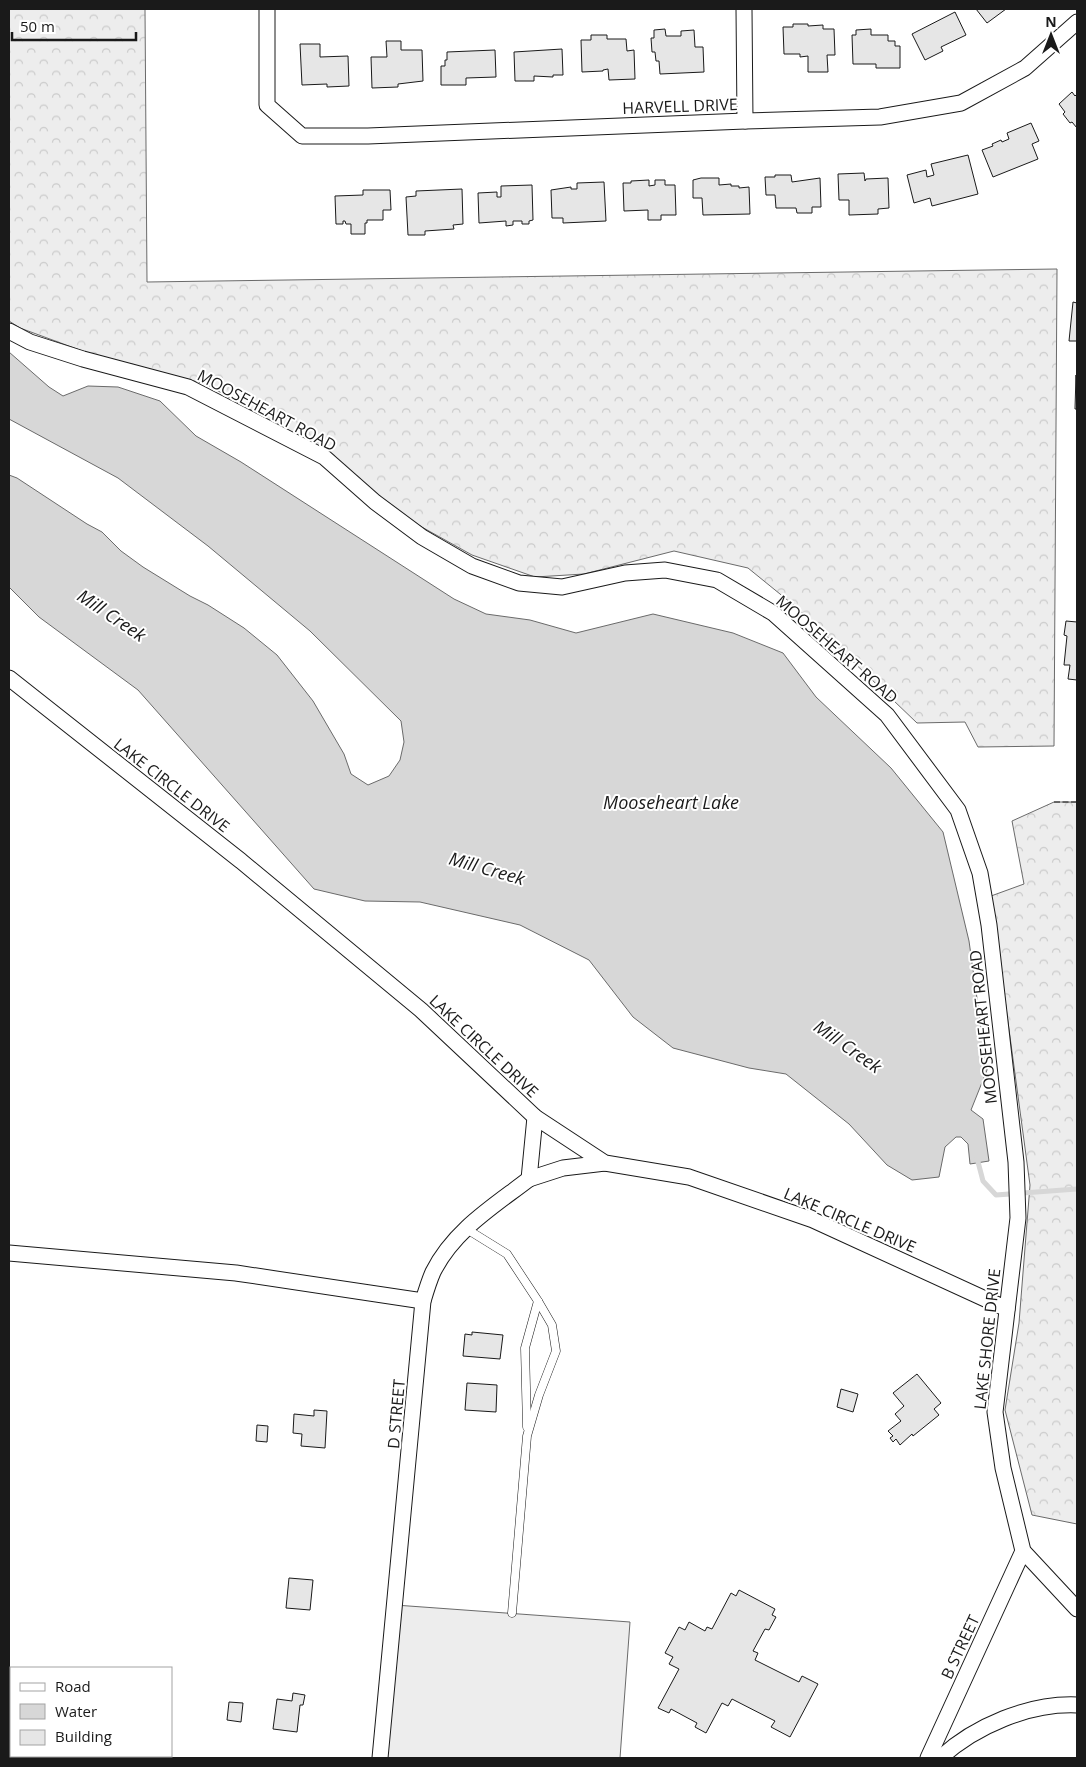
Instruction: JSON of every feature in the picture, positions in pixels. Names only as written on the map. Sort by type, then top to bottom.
[{"type":"street","name":"HARVELL DRIVE","points":[[267,9],[267,105],[302,136],[368,136],[880,117],[961,103],[1025,68],[1077,22]]},
{"type":"street","points":[[744,9],[745,121]]},
{"type":"street","name":"MOOSEHEART ROAD","points":[[9,331],[30,342],[188,387],[324,457],[375,502],[422,537],[472,566],[519,584],[562,587],[625,573],[665,570],[717,580],[773,613],[888,715],[958,810],[980,873],[989,925],[1016,1162],[1018,1218]]},
{"type":"street","name":"LAKE CIRCLE DRIVE","points":[[9,678],[241,861],[421,1010],[535,1117],[605,1163],[689,1176],[813,1220],[1007,1309]]},
{"type":"street","points":[[529,1179],[535,1117]]},
{"type":"street","name":"D STREET","points":[[380,1758],[423,1301],[433,1273],[447,1248],[466,1228],[529,1179],[563,1168],[605,1163]]},
{"type":"street","name":"LAKE SHORE DRIVE","points":[[1018,1218],[995,1412],[1003,1468],[1023,1551]]},
{"type":"street","points":[[9,1252],[236,1273],[423,1301]]},
{"type":"street","points":[[1023,1551],[1077,1610]]},
{"type":"street","name":"B STREET","points":[[928,1758],[1023,1551]]},
{"type":"street","points":[[940,1758],[953,1746],[984,1728],[1011,1716],[1040,1708],[1077,1704]]},
{"type":"lane","points":[[466,1228],[507,1254],[552,1325],[556,1351],[539,1395],[527,1436]]},
{"type":"lane","points":[[512,1614],[527,1436],[525,1348],[538,1301]]},
{"type":"green space","points":[[9,9],[145,9],[147,282],[1057,269],[1054,746],[978,747],[965,722],[917,723],[796,607],[748,568],[674,551],[584,574],[535,577],[472,555],[411,521],[317,448],[206,384],[96,356],[20,328],[9,321]]},
{"type":"green space","points":[[1054,802],[1077,802],[1077,1524],[1032,1515],[1005,1410],[1019,1323],[1030,1185],[991,896],[1024,884],[1012,821]]},
{"type":"shaded area","points":[[395,1605],[630,1622],[620,1758],[380,1758]]},
{"type":"water","name":"Mooseheart Lake","points":[[9,352],[49,387],[63,396],[88,386],[118,387],[160,401],[196,436],[241,462],[454,599],[486,614],[530,620],[576,633],[653,614],[733,633],[783,653],[816,697],[891,768],[943,832],[969,941],[987,1070],[971,1110],[983,1119],[989,1161],[970,1164],[968,1144],[961,1137],[956,1137],[945,1147],[939,1177],[912,1180],[887,1165],[849,1124],[786,1074],[749,1068],[673,1048],[633,1017],[589,960],[520,925],[420,902],[365,901],[314,889],[138,690],[39,617],[9,587],[9,475],[17,478],[102,532],[121,551],[143,567],[244,628],[277,655],[313,701],[344,754],[351,774],[368,785],[389,776],[400,760],[404,742],[401,721],[310,631],[208,546],[118,478],[9,419]]},
{"type":"building","points":[[976,9],[1006,9],[987,23]]},
{"type":"building","points":[[955,12],[966,35],[941,47],[943,51],[925,60],[912,34]]},
{"type":"building","points":[[793,24],[823,25],[823,29],[834,29],[835,55],[827,55],[828,72],[808,72],[808,56],[800,57],[800,54],[784,54],[783,27],[793,27]]},
{"type":"building","points":[[665,29],[666,36],[681,36],[681,31],[694,30],[695,47],[703,47],[704,72],[660,74],[659,61],[656,61],[655,52],[652,52],[651,38],[654,38],[654,30]]},
{"type":"building","points":[[871,29],[871,35],[888,35],[888,41],[895,41],[895,46],[900,46],[900,68],[876,68],[876,64],[853,64],[852,35],[856,35],[856,30]]},
{"type":"building","points":[[591,35],[607,35],[607,39],[626,39],[627,51],[634,50],[635,79],[609,80],[608,69],[582,72],[581,40],[591,40]]},
{"type":"building","points":[[386,41],[401,41],[401,50],[422,50],[423,81],[398,84],[398,87],[372,88],[371,57],[387,57]]},
{"type":"building","points":[[300,44],[320,44],[320,57],[348,56],[349,86],[327,87],[327,84],[302,85]]},
{"type":"building","points":[[562,49],[563,75],[553,75],[553,77],[534,76],[534,81],[515,81],[514,52]]},
{"type":"building","points":[[495,50],[496,77],[466,78],[466,85],[441,85],[441,66],[445,66],[447,52]]},
{"type":"building","points":[[1072,92],[1075,96],[1077,94],[1077,128],[1063,114],[1065,112],[1059,104]]},
{"type":"building","points":[[1031,123],[1039,141],[1032,144],[1038,159],[993,177],[982,150],[993,146],[992,144],[1001,140],[1002,142],[1009,139],[1007,133]]},
{"type":"building","points":[[968,155],[978,194],[932,206],[930,198],[914,203],[907,175],[926,170],[927,177],[934,175],[931,164]]},
{"type":"building","points":[[864,173],[865,181],[866,179],[888,178],[889,208],[878,209],[878,214],[849,215],[849,200],[839,200],[838,174]]},
{"type":"building","points":[[775,175],[791,175],[792,182],[820,178],[821,207],[812,207],[812,213],[797,213],[796,208],[776,208],[775,195],[766,195],[765,177],[775,177]]},
{"type":"building","points":[[719,178],[719,185],[731,184],[731,186],[739,186],[739,188],[749,187],[750,214],[703,215],[702,198],[693,198],[693,180]]},
{"type":"building","points":[[649,180],[649,186],[655,185],[655,180],[665,180],[665,185],[675,185],[676,215],[661,215],[661,220],[648,220],[648,210],[624,211],[623,183]]},
{"type":"building","points":[[604,182],[606,221],[563,223],[563,218],[552,218],[551,190],[571,187],[571,189],[577,189],[577,183]]},
{"type":"building","points":[[532,185],[533,220],[529,221],[529,224],[522,224],[522,221],[513,221],[513,225],[506,226],[506,221],[479,223],[478,193],[497,192],[497,197],[501,197],[501,186]]},
{"type":"building","points":[[462,189],[463,224],[453,225],[454,229],[425,231],[425,235],[408,235],[406,197],[416,196],[416,191]]},
{"type":"building","points":[[363,190],[390,190],[391,210],[383,210],[383,220],[367,220],[367,223],[365,223],[365,234],[351,234],[351,224],[346,224],[343,221],[343,224],[336,224],[335,196],[363,195]]},
{"type":"building","points":[[1073,302],[1077,303],[1077,341],[1069,341]]},
{"type":"building","points":[[1076,375],[1077,409],[1075,409]]},
{"type":"building","points":[[1066,621],[1077,622],[1077,680],[1068,679],[1070,665],[1064,665],[1067,636],[1064,635]]},
{"type":"building","points":[[472,1332],[503,1335],[500,1359],[463,1356],[465,1334],[472,1335]]},
{"type":"building","points":[[917,1374],[941,1403],[934,1409],[939,1415],[900,1445],[896,1439],[893,1442],[890,1438],[893,1436],[888,1431],[901,1421],[895,1414],[904,1406],[893,1393]]},
{"type":"building","points":[[467,1383],[497,1385],[496,1412],[465,1410]]},
{"type":"building","points":[[841,1389],[858,1394],[853,1412],[837,1407]]},
{"type":"building","points":[[314,1410],[327,1411],[325,1448],[301,1446],[302,1434],[293,1433],[294,1414],[314,1416]]},
{"type":"building","points":[[257,1425],[268,1426],[267,1442],[256,1441]]},
{"type":"building","points":[[289,1578],[313,1580],[310,1610],[286,1608]]},
{"type":"building","points":[[739,1590],[775,1609],[772,1615],[776,1617],[769,1630],[765,1629],[753,1651],[758,1653],[755,1660],[799,1682],[802,1676],[818,1684],[790,1737],[771,1727],[775,1721],[732,1699],[728,1706],[722,1703],[706,1733],[695,1727],[697,1723],[671,1709],[669,1713],[658,1708],[679,1669],[669,1664],[673,1657],[665,1653],[679,1627],[685,1630],[689,1622],[705,1631],[707,1627],[712,1629],[731,1593],[736,1596]]},
{"type":"building","points":[[293,1693],[305,1695],[303,1705],[300,1705],[297,1732],[273,1729],[277,1699],[292,1701]]},
{"type":"building","points":[[229,1702],[243,1703],[241,1722],[227,1720]]},
{"type":"waterway","points":[[977,1158],[983,1181],[996,1195],[1077,1189]]},
{"type":"fence","points":[[1054,802],[1077,802]]},
{"type":"water label","name":"Mill Creek","points":[[112,615]]},
{"type":"water label","name":"Mill Creek","points":[[487,868]]},
{"type":"water label","name":"Mill Creek","points":[[848,1046]]}]
